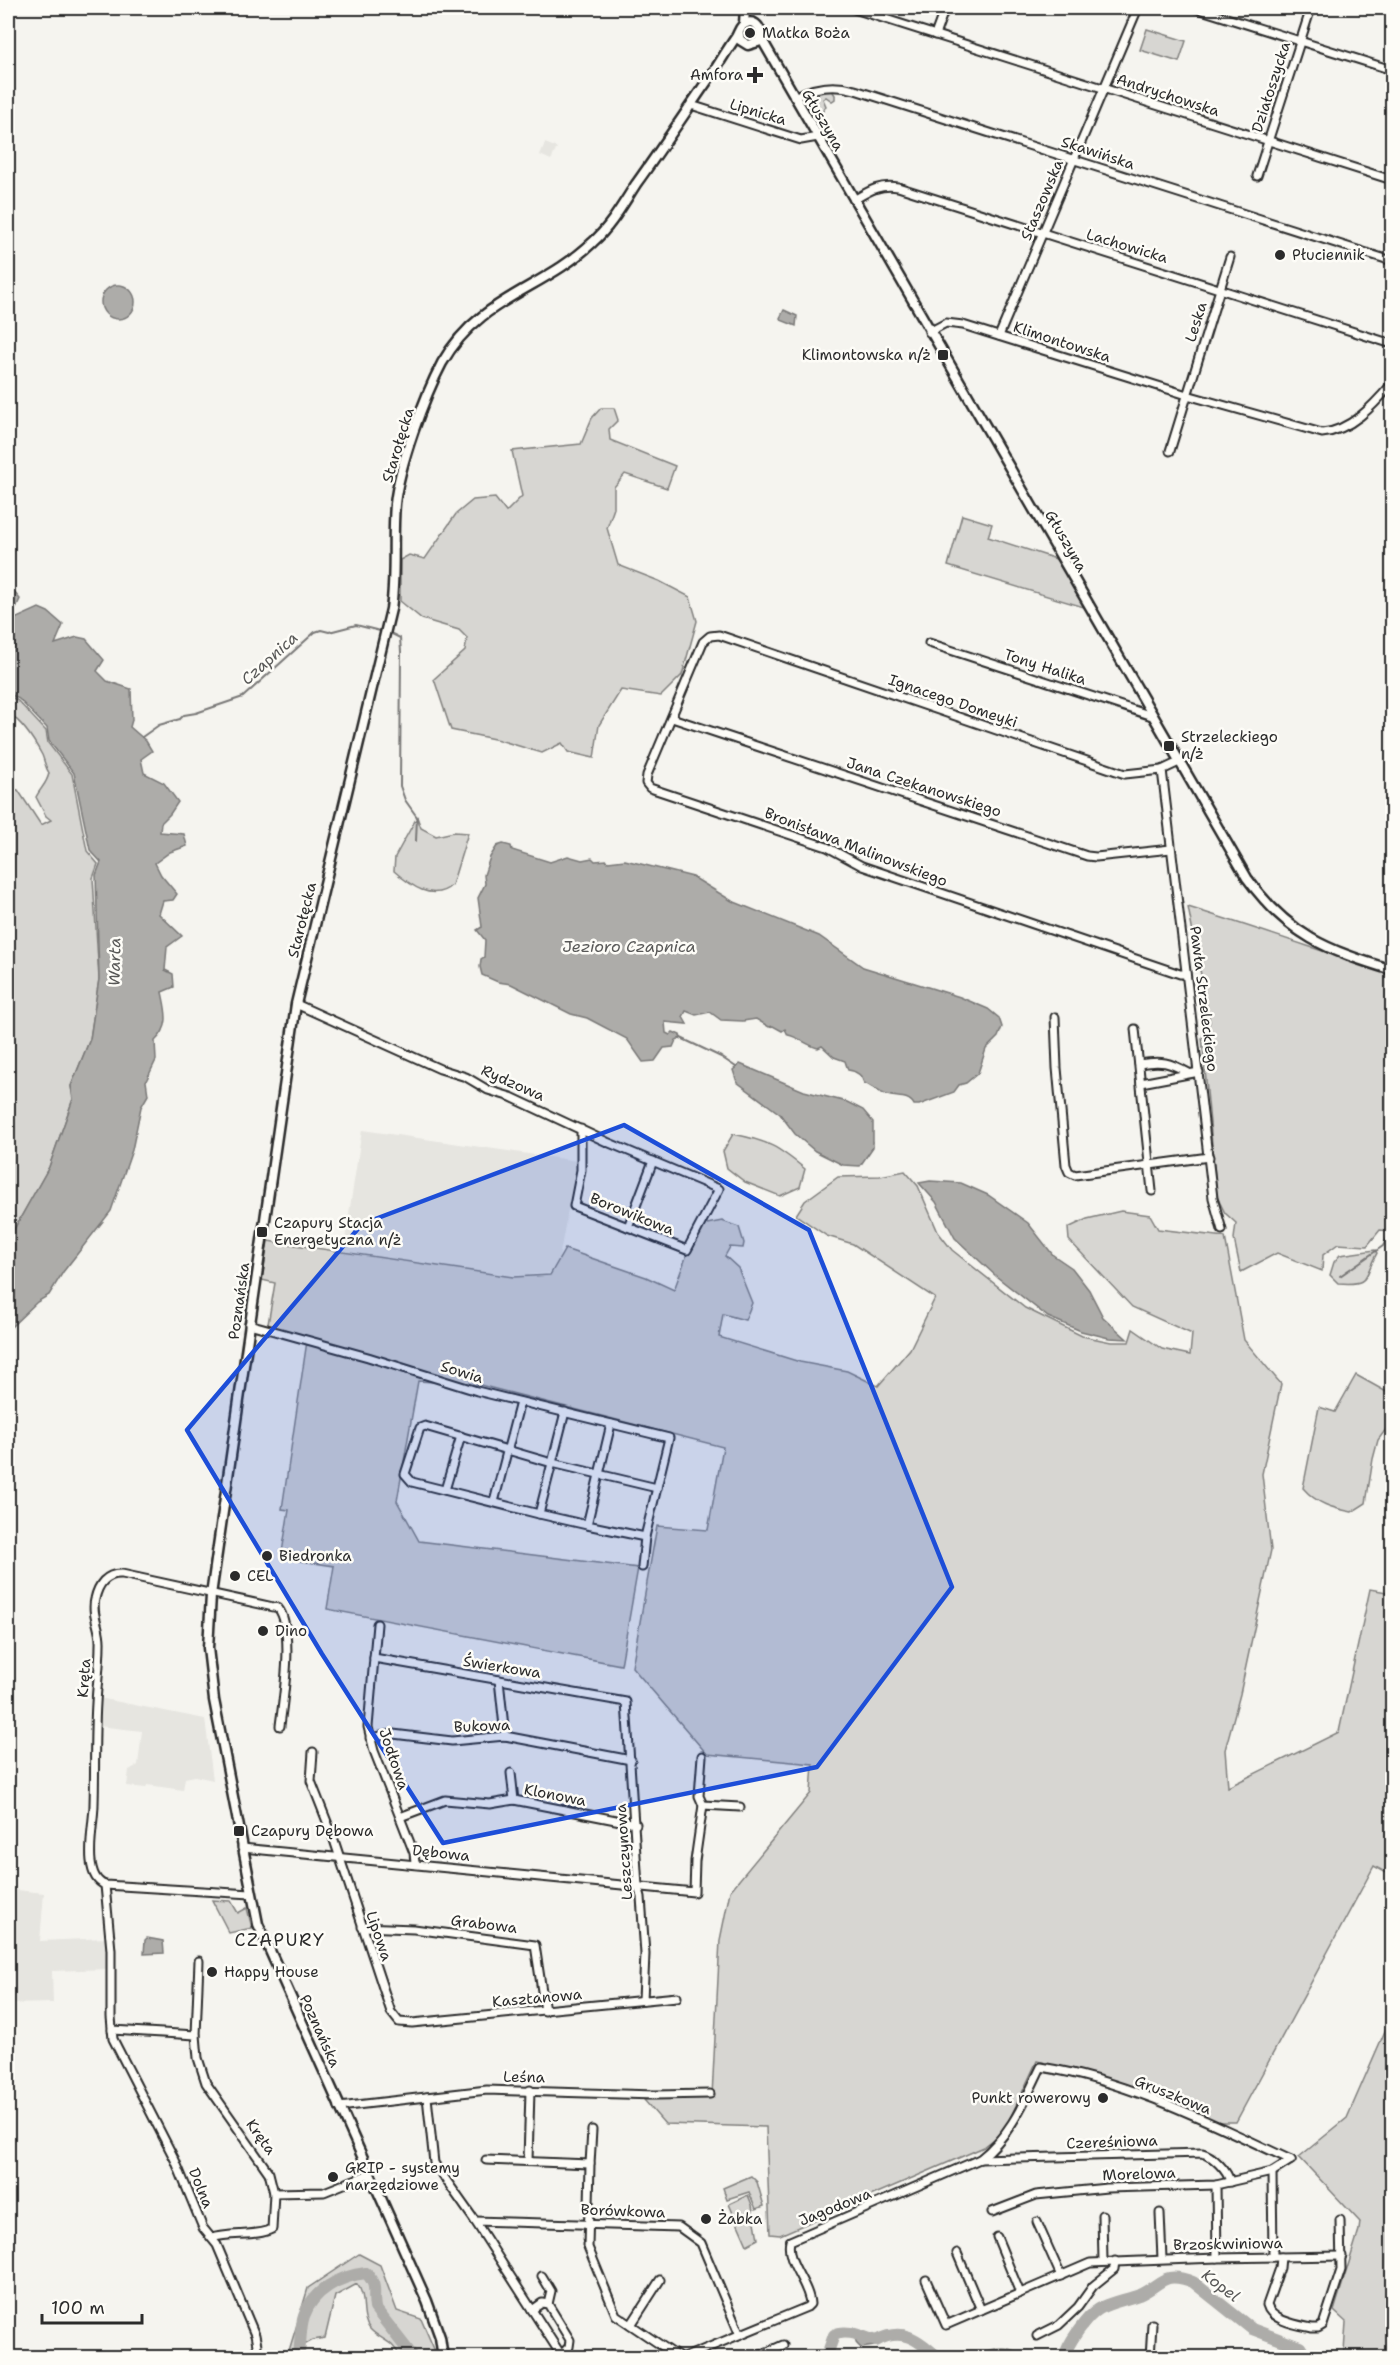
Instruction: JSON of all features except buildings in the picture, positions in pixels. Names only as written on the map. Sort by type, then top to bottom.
[{"type":"street","points":[[745,8],[748,23]]},
{"type":"street","points":[[748,23],[750,8]]},
{"type":"street","name":"Andrychowska","points":[[851,8],[1392,180]]},
{"type":"street","points":[[935,35],[945,8]]},
{"type":"street","name":"Staszowska","points":[[999,336],[1138,8]]},
{"type":"street","points":[[1195,8],[1392,70]]},
{"type":"street","name":"Działoszycka","points":[[1257,176],[1311,8]]},
{"type":"street","name":"Starołęcka","points":[[296,1008],[391,609],[394,575],[394,515],[399,479],[436,375],[453,346],[480,316],[562,267],[600,235],[748,23]]},
{"type":"street","name":"Głuszyna","points":[[748,23],[760,28],[758,41],[775,64],[818,137],[1247,879],[1278,915],[1320,945],[1392,970]]},
{"type":"street","points":[[739,33],[743,42],[758,41]]},
{"type":"street","name":"Starołęcka","points":[[718,66],[743,42]]},
{"type":"street","name":"Skawińska","points":[[794,97],[808,90],[848,88],[1392,261]]},
{"type":"street","name":"Lipnicka","points":[[691,105],[801,140],[818,137]]},
{"type":"street","name":"Lachowicka","points":[[854,200],[875,187],[888,185],[1392,344]]},
{"type":"street","name":"Leska","points":[[1187,395],[1230,257]]},
{"type":"street","name":"Klimontowska","points":[[929,332],[940,325],[951,323],[1315,432],[1337,431],[1376,402],[1391,385]]},
{"type":"street","points":[[1170,451],[1187,395]]},
{"type":"street","name":"Bronisława Malinowskiego","points":[[719,635],[710,636],[703,642],[647,775],[646,783],[650,788],[828,847],[861,866],[1168,970],[1186,974]]},
{"type":"street","name":"Ignacego Domeyki","points":[[719,635],[1125,774],[1162,770],[1179,762]]},
{"type":"street","name":"Tony Halika","points":[[929,643],[1152,716]]},
{"type":"street","name":"Jana Czekanowskiego","points":[[672,718],[1087,856],[1171,849]]},
{"type":"street","name":"Pawła Strzeleckiego","points":[[1162,770],[1213,1198],[1222,1230]]},
{"type":"street","name":"Rydzowa","points":[[296,1008],[431,1065],[466,1077],[488,1089],[719,1189],[715,1198]]},
{"type":"street","name":"Poznańska","points":[[296,1008],[211,1595],[208,1635],[210,1675],[251,1894],[264,1941],[427,2301],[440,2337],[443,2356]]},
{"type":"street","points":[[1055,1017],[1057,1068],[1066,1165],[1069,1172],[1075,1175],[1209,1157]]},
{"type":"street","points":[[1135,1029],[1152,1191]]},
{"type":"street","points":[[1139,1064],[1169,1062],[1189,1073]]},
{"type":"street","points":[[1141,1083],[1199,1071]]},
{"type":"street","name":"Borowikowa","points":[[581,1129],[581,1170],[574,1206],[687,1250],[715,1198]]},
{"type":"street","points":[[628,1227],[653,1161]]},
{"type":"street","name":"Sowia","points":[[249,1324],[368,1357],[477,1391],[669,1438],[657,1488]]},
{"type":"street","points":[[494,1502],[520,1401]]},
{"type":"street","points":[[539,1514],[565,1412]]},
{"type":"street","points":[[587,1525],[611,1424]]},
{"type":"street","points":[[642,1567],[645,1537],[657,1488],[552,1463],[425,1426],[420,1428],[405,1474],[412,1482],[539,1514],[645,1537]]},
{"type":"street","points":[[445,1490],[461,1436]]},
{"type":"street","name":"Kręta","points":[[112,2030],[111,1950],[105,1885],[95,1878],[91,1864],[100,1644],[93,1613],[95,1597],[102,1582],[108,1576],[118,1574],[211,1595]]},
{"type":"street","points":[[211,1595],[272,1606],[281,1612],[286,1641],[286,1663],[280,1726]]},
{"type":"street","name":"Jodłowa","points":[[377,1624],[368,1727],[370,1738],[414,1853],[415,1863]]},
{"type":"street","name":"Świerkowa","points":[[374,1658],[626,1702]]},
{"type":"street","points":[[499,1680],[505,1736]]},
{"type":"street","name":"Leszczynowa","points":[[626,1702],[636,1824],[638,1886],[641,1897],[645,1954],[643,2000]]},
{"type":"street","name":"Bukowa","points":[[370,1738],[393,1734],[452,1741],[505,1736],[631,1760]]},
{"type":"street","name":"Lipowa","points":[[313,1752],[311,1781],[391,2012],[399,2022]]},
{"type":"street","points":[[702,1756],[699,1796],[703,1804],[740,1808]]},
{"type":"street","points":[[511,1773],[514,1800]]},
{"type":"street","name":"Klonowa","points":[[400,1817],[440,1801],[490,1804],[514,1800],[636,1824]]},
{"type":"street","name":"Dębowa","points":[[242,1848],[415,1863],[694,1892],[694,1861],[703,1804]]},
{"type":"street","points":[[105,1885],[251,1894]]},
{"type":"street","name":"Grabowa","points":[[362,1927],[414,1929],[535,1945],[545,2011]]},
{"type":"street","name":"Kręta","points":[[199,1961],[196,2035],[198,2058],[206,2083],[266,2167],[274,2193],[273,2227],[270,2231],[228,2234],[212,2238]]},
{"type":"street","name":"Kasztanowa","points":[[399,2022],[412,2023],[677,1998]]},
{"type":"street","points":[[112,2030],[196,2035]]},
{"type":"street","name":"Dolna","points":[[112,2030],[117,2047],[175,2160],[203,2228],[212,2238],[229,2271],[255,2335],[257,2345],[254,2358]]},
{"type":"street","name":"Gruszkowa","points":[[980,2159],[1010,2128],[1041,2067],[1105,2083],[1162,2102],[1289,2161]]},
{"type":"street","name":"Leśna","points":[[339,2107],[487,2090],[655,2095],[710,2094]]},
{"type":"street","points":[[528,2162],[530,2090]]},
{"type":"street","points":[[427,2097],[434,2163],[475,2221],[562,2356],[569,2347],[570,2340],[548,2304],[551,2291],[542,2276]]},
{"type":"street","points":[[592,2130],[588,2247],[603,2286],[616,2315],[681,2358]]},
{"type":"street","name":"Czereśniowa","points":[[980,2159],[1202,2153],[1210,2156],[1228,2174],[1230,2182]]},
{"type":"street","name":"Jagodowa","points":[[681,2358],[803,2310],[810,2304],[809,2295],[789,2248],[790,2241],[793,2239],[980,2159]]},
{"type":"street","points":[[486,2160],[590,2164]]},
{"type":"street","name":"Morelowa","points":[[992,2212],[1035,2195],[1107,2188],[1216,2185],[1272,2172],[1289,2161]]},
{"type":"street","points":[[1272,2172],[1277,2257],[1280,2268],[1268,2305],[1268,2310],[1273,2316],[1312,2328],[1323,2325],[1341,2270],[1340,2220]]},
{"type":"street","points":[[274,2193],[324,2192],[369,2174]]},
{"type":"street","points":[[1216,2185],[1217,2258]]},
{"type":"street","points":[[1160,2213],[1162,2259]]},
{"type":"street","points":[[1102,2215],[1103,2261]]},
{"type":"street","name":"Borówkowa","points":[[475,2221],[680,2227],[702,2243],[740,2335]]},
{"type":"street","points":[[1037,2222],[1060,2276]]},
{"type":"street","points":[[997,2237],[1020,2293]]},
{"type":"street","points":[[957,2253],[981,2310]]},
{"type":"street","name":"Brzoskwiniowa","points":[[926,2280],[946,2325],[1090,2263],[1162,2259],[1342,2256]]},
{"type":"street","points":[[1037,2336],[1059,2325],[1078,2307],[1093,2286],[1114,2269],[1115,2261]]},
{"type":"street","points":[[631,2325],[660,2280]]},
{"type":"street","points":[[532,2310],[542,2303],[548,2304]]},
{"type":"street","points":[[1150,2358],[1152,2324]]},
{"type":"street","points":[[754,2358],[783,2345]]},
{"type":"street","points":[[443,2356],[454,2358]]},
{"type":"highlighted area","points":[[624,1125],[809,1230],[952,1587],[817,1767],[443,1843],[322,1654],[187,1430],[362,1224]]},
{"type":"shaded area","points":[[1147,29],[1186,41],[1179,62],[1140,50]]},
{"type":"shaded area","points":[[831,89],[835,99],[832,101],[826,97],[823,99],[826,106],[823,111],[818,114],[814,112],[806,98],[807,93]]},
{"type":"shaded area","points":[[545,143],[557,148],[551,160],[540,155]]},
{"type":"shaded area","points":[[601,408],[614,408],[618,420],[609,429],[610,440],[675,466],[667,488],[625,474],[614,487],[614,508],[607,528],[618,565],[659,581],[690,597],[697,621],[682,675],[661,696],[621,690],[599,725],[594,758],[568,752],[562,743],[542,753],[499,740],[451,730],[434,679],[465,651],[467,638],[459,630],[422,619],[400,601],[400,560],[409,555],[425,559],[456,514],[473,500],[495,498],[506,512],[522,496],[512,451],[581,444],[592,418]]},
{"type":"shaded area","points":[[962,515],[992,524],[988,537],[1056,559],[1087,608],[948,566]]},
{"type":"shaded area","points":[[8,695],[18,701],[46,731],[48,743],[72,774],[87,851],[98,864],[93,878],[99,979],[90,1039],[71,1086],[73,1099],[49,1167],[8,1240],[10,1180],[8,1182],[8,1134],[14,1102],[8,1100],[8,803],[10,799],[8,790],[18,790],[41,825],[51,820],[46,816],[36,797],[49,773],[31,737],[8,713]]},
{"type":"shaded area","points":[[417,817],[421,828],[436,836],[454,832],[468,833],[452,885],[445,890],[430,892],[422,890],[407,882],[394,871],[395,857]]},
{"type":"shaded area","points":[[1188,907],[1392,974],[1392,1231],[1380,1230],[1367,1246],[1338,1244],[1323,1255],[1322,1271],[1277,1253],[1241,1272],[1234,1239],[1236,1223],[1225,1213],[1217,1197],[1202,1038],[1210,1022]]},
{"type":"shaded area","points":[[362,1130],[577,1161],[559,1258],[550,1273],[513,1276],[343,1252]]},
{"type":"shaded area","points":[[733,1134],[764,1142],[796,1161],[805,1169],[800,1187],[780,1196],[745,1182],[727,1168],[723,1151]]},
{"type":"shaded area","points":[[905,1171],[918,1186],[938,1232],[952,1250],[1025,1308],[1082,1336],[1111,1342],[1129,1342],[1133,1329],[1162,1349],[1190,1355],[1192,1334],[1132,1307],[1069,1240],[1068,1228],[1087,1219],[1121,1211],[1150,1215],[1158,1229],[1225,1237],[1244,1340],[1281,1384],[1262,1474],[1271,1550],[1240,1694],[1225,1750],[1228,1787],[1339,1732],[1370,1589],[1392,1593],[1392,1876],[1374,1866],[1236,2122],[1218,2122],[1160,2097],[1102,2078],[1037,2061],[1004,2131],[984,2147],[780,2235],[770,2234],[766,2127],[665,2124],[644,2100],[712,2096],[720,1940],[730,1891],[811,1793],[813,1764],[707,1754],[632,1667],[657,1526],[708,1530],[723,1447],[480,1385],[418,1381],[397,1501],[419,1541],[638,1568],[621,1665],[327,1609],[334,1566],[281,1558],[289,1510],[282,1509],[307,1341],[267,1330],[275,1283],[262,1280],[268,1241],[513,1277],[550,1275],[565,1249],[646,1277],[674,1290],[689,1249],[702,1225],[722,1221],[739,1227],[744,1243],[743,1248],[730,1247],[725,1256],[738,1268],[752,1303],[745,1320],[723,1314],[719,1337],[800,1362],[847,1371],[878,1386],[910,1349],[935,1298],[853,1244],[827,1236],[796,1215],[805,1201],[838,1177],[880,1176]]},
{"type":"shaded area","points":[[1375,1250],[1377,1253],[1362,1281],[1349,1284],[1338,1283],[1330,1275],[1334,1262],[1340,1255]]},
{"type":"shaded area","points":[[1356,1375],[1392,1395],[1392,1421],[1378,1440],[1366,1503],[1352,1512],[1325,1504],[1303,1488],[1319,1407],[1335,1412]]},
{"type":"shaded area","points":[[99,1698],[205,1719],[213,1780],[195,1776],[185,1778],[183,1790],[147,1785],[146,1788],[127,1786],[129,1770],[138,1765],[142,1731],[98,1726]]},
{"type":"shaded area","points":[[8,1889],[44,1893],[40,1941],[107,1938],[108,1969],[52,1971],[53,2003],[8,2004]]},
{"type":"shaded area","points":[[212,1900],[231,1901],[238,1913],[247,1908],[252,1928],[229,1933]]},
{"type":"shaded area","points":[[1392,2015],[1392,2357],[1340,2357],[1344,2352],[1346,2322],[1334,2311],[1360,2222],[1299,2157],[1347,2118]]},
{"type":"shaded area","points":[[751,2176],[757,2182],[764,2206],[756,2209],[749,2192],[727,2199],[723,2188]]},
{"type":"shaded area","points":[[748,2195],[758,2239],[747,2245],[729,2204]]},
{"type":"shaded area","points":[[359,2254],[380,2265],[397,2311],[421,2319],[434,2349],[435,2357],[400,2357],[394,2347],[374,2333],[367,2324],[362,2295],[357,2284],[335,2296],[325,2338],[313,2340],[288,2354],[308,2288]]},
{"type":"water","points":[[118,285],[130,290],[135,302],[130,314],[118,319],[106,314],[101,302],[106,290]]},
{"type":"water","points":[[784,310],[797,316],[796,326],[781,320]]},
{"type":"water","name":"Warta","points":[[8,585],[20,599],[14,612],[15,619],[39,608],[48,612],[63,625],[55,644],[77,637],[86,639],[104,660],[97,671],[107,681],[131,689],[132,720],[130,727],[146,741],[152,751],[141,759],[144,773],[164,783],[178,802],[161,823],[160,832],[184,834],[187,846],[170,852],[155,863],[161,875],[177,894],[173,900],[163,901],[159,914],[182,936],[167,947],[165,970],[173,974],[174,987],[162,992],[166,1012],[165,1024],[155,1041],[156,1060],[146,1081],[148,1095],[141,1107],[132,1150],[111,1211],[63,1272],[49,1295],[37,1302],[11,1327],[8,1333],[8,1240],[49,1167],[73,1099],[71,1086],[90,1039],[99,979],[96,875],[101,862],[90,850],[74,773],[49,741],[47,728],[19,699],[8,693]]},
{"type":"water","name":"Jezioro Czapnica","points":[[503,844],[511,846],[512,850],[550,862],[568,856],[582,860],[592,858],[595,861],[607,860],[608,862],[625,860],[693,877],[732,901],[819,936],[863,967],[960,997],[988,1009],[999,1018],[1002,1027],[998,1037],[986,1049],[978,1073],[966,1083],[959,1085],[954,1092],[919,1105],[914,1105],[906,1098],[884,1094],[864,1083],[858,1074],[848,1070],[845,1061],[834,1057],[822,1046],[814,1047],[788,1035],[785,1029],[782,1031],[773,1026],[769,1027],[756,1019],[721,1020],[710,1012],[696,1015],[686,1011],[683,1017],[687,1024],[665,1022],[666,1033],[670,1035],[673,1032],[681,1038],[676,1040],[673,1047],[664,1048],[655,1061],[643,1062],[627,1039],[587,1018],[571,1014],[511,984],[498,982],[482,975],[480,967],[481,959],[484,957],[485,940],[477,930],[482,927],[478,898],[485,884],[484,875],[490,857],[497,846]]},
{"type":"water","points":[[740,1064],[804,1091],[847,1102],[863,1110],[873,1122],[873,1147],[860,1166],[843,1165],[815,1151],[795,1134],[780,1114],[737,1082],[733,1070]]},
{"type":"water","points":[[930,1181],[961,1183],[988,1195],[1028,1223],[1053,1255],[1072,1268],[1089,1290],[1103,1317],[1127,1339],[1109,1338],[1081,1331],[1048,1317],[997,1277],[955,1238],[936,1202],[919,1183]]},
{"type":"water","points":[[147,1938],[163,1941],[164,1953],[144,1954]]},
{"type":"water","points":[[857,2330],[878,2337],[874,2346],[861,2348],[853,2333]]},
{"type":"waterway","name":"Czapnica","points":[[142,737],[159,725],[180,719],[184,715],[243,697],[315,632],[321,630],[329,632],[356,625],[380,631]]},
{"type":"waterway","name":"Czapnica","points":[[392,634],[400,638],[401,652],[400,786],[405,800],[417,817],[416,841]]},
{"type":"waterway","points":[[681,1038],[721,1057],[736,1067]]},
{"type":"waterway","points":[[1340,1276],[1383,1246],[1392,1230]]},
{"type":"waterway","name":"Kopel","points":[[294,2358],[299,2353],[304,2316],[314,2299],[337,2281],[366,2273],[374,2286],[375,2308],[414,2358]]},
{"type":"waterway","name":"Kopel","points":[[1064,2358],[1078,2331],[1099,2309],[1139,2295],[1168,2278],[1193,2282],[1252,2329],[1300,2347],[1307,2358]]},
{"type":"waterway","name":"Kopel","points":[[826,2358],[834,2335],[844,2332],[876,2341],[894,2335],[910,2337],[939,2358]]},
{"type":"waterway","name":"Kopel","points":[[984,2358],[1000,2353],[1017,2358]]},
{"type":"place","name":"Matka Boża","points":[[750,33]]},
{"type":"place","name":"Amfora","points":[[755,75]]},
{"type":"place","name":"Płuciennik","points":[[1280,255]]},
{"type":"place","name":"Klimontowska n/ż","points":[[943,355]]},
{"type":"place","name":"Strzeleckiego n/ż","points":[[1169,746]]},
{"type":"place","name":"Czapury Stacja Energetyczna n/ż","points":[[262,1232]]},
{"type":"place","name":"Biedronka","points":[[267,1556]]},
{"type":"place","name":"CEL","points":[[235,1576]]},
{"type":"place","name":"Dino","points":[[263,1631]]},
{"type":"place","name":"Czapury Dębowa","points":[[239,1831]]},
{"type":"place","name":"Happy House","points":[[212,1972]]},
{"type":"place","name":"Punkt rowerowy","points":[[1103,2098]]},
{"type":"place","name":"GRIP - systemy narzędziowe","points":[[333,2177]]},
{"type":"place","name":"Żabka","points":[[706,2219]]},
{"type":"district","name":"CZAPURY","points":[[280,1940]]}]
